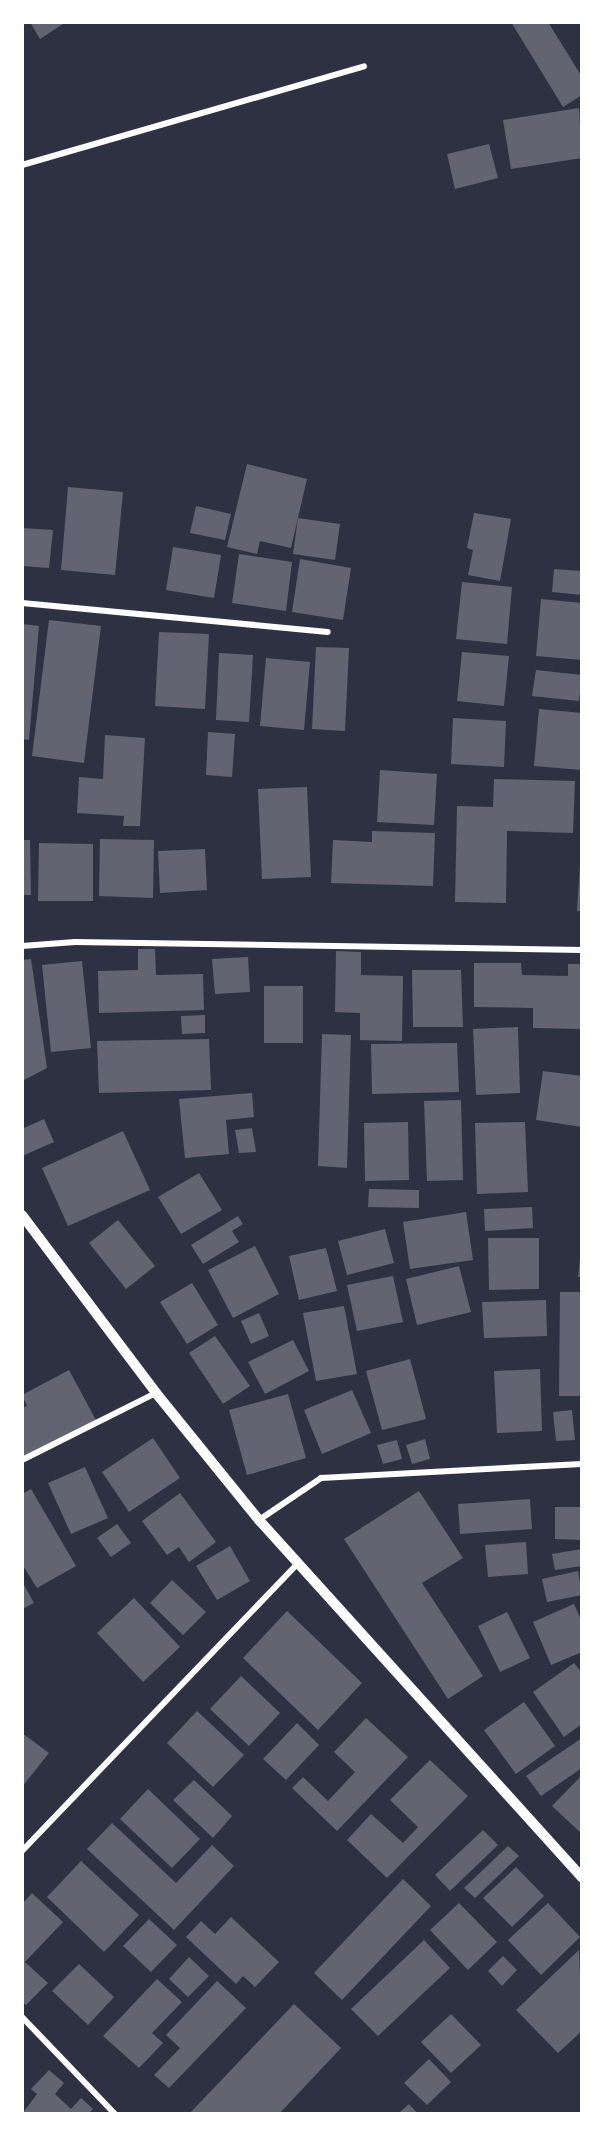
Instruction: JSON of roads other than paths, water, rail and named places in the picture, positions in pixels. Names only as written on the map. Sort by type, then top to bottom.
[{"type":"street","points":[[22,165],[364,66]]},
{"type":"street","points":[[22,603],[328,632]]},
{"type":"street","points":[[22,946],[75,942],[582,950]]},
{"type":"street","points":[[22,1215],[156,1394],[259,1520],[582,1878]]},
{"type":"street","points":[[22,1460],[156,1394]]},
{"type":"street","points":[[259,1520],[321,1478],[582,1464]]},
{"type":"street","points":[[22,1851],[297,1564]]},
{"type":"street","points":[[22,2016],[115,2114]]}]
